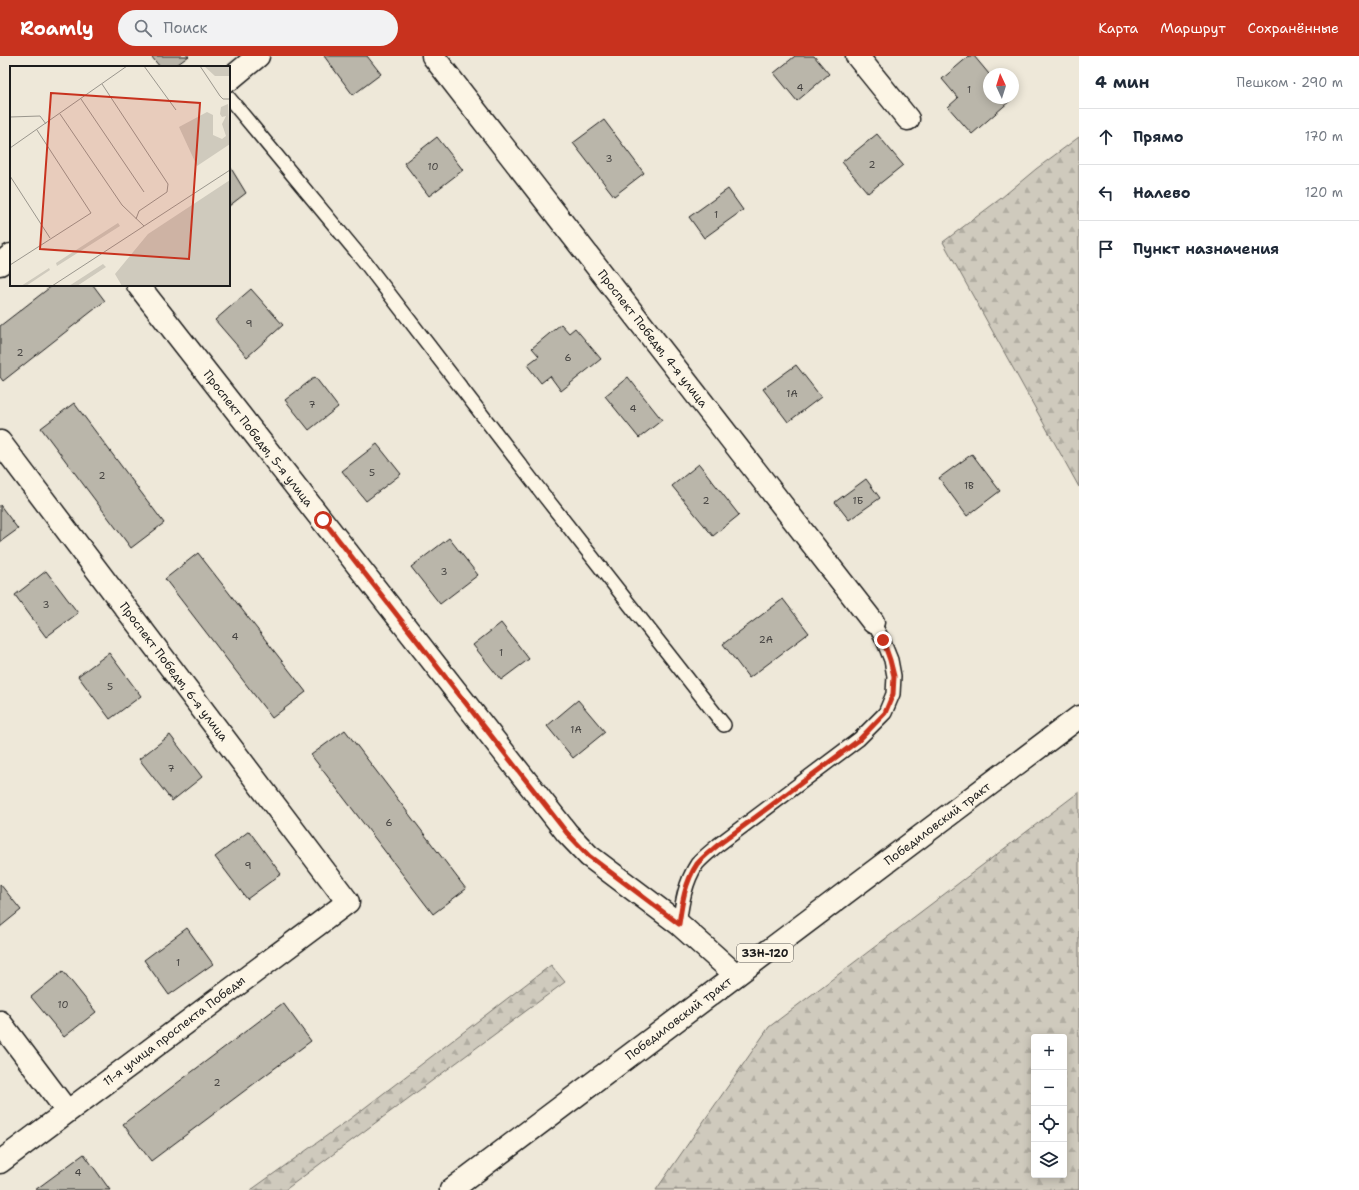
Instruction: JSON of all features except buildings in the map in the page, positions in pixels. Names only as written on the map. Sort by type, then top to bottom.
[{"type":"street","points":[[230,79],[258,56]]},
{"type":"street","name":"Проспект Победы, 4-я улица","points":[[433,56],[873,622]]},
{"type":"street","points":[[857,56],[908,119]]},
{"type":"street","points":[[0,264],[10,256]]},
{"type":"street","name":"Проспект Победы, 5-я улица","points":[[139,286],[567,833],[589,856],[679,924],[736,975]]},
{"type":"street","name":"Проспект Победы, 6-я улица","points":[[0,442],[348,902]]},
{"type":"street","name":"Победиловский тракт","points":[[451,1190],[1079,717]]},
{"type":"street","name":"11-я улица проспекта Победы","points":[[0,1162],[348,902]]},
{"type":"street","points":[[0,1022],[67,1111]]},
{"type":"lane","points":[[230,99],[364,261],[542,493],[724,725]]},
{"type":"lane","points":[[679,924],[682,902],[688,880],[698,863],[718,845],[859,740],[885,713],[893,694],[894,676],[883,640],[873,622]]},
{"type":"green space","points":[[1079,137],[1079,487],[943,242]]},
{"type":"green space","points":[[1079,792],[1079,1190],[656,1190],[769,1027]]},
{"type":"green space","points":[[551,965],[565,982],[285,1190],[251,1190],[350,1119]]},
{"type":"route","points":[[323,520],[567,833],[589,856],[679,924],[682,902],[688,880],[698,863],[718,845],[859,740],[885,713],[893,694],[894,676],[883,640]]}]
